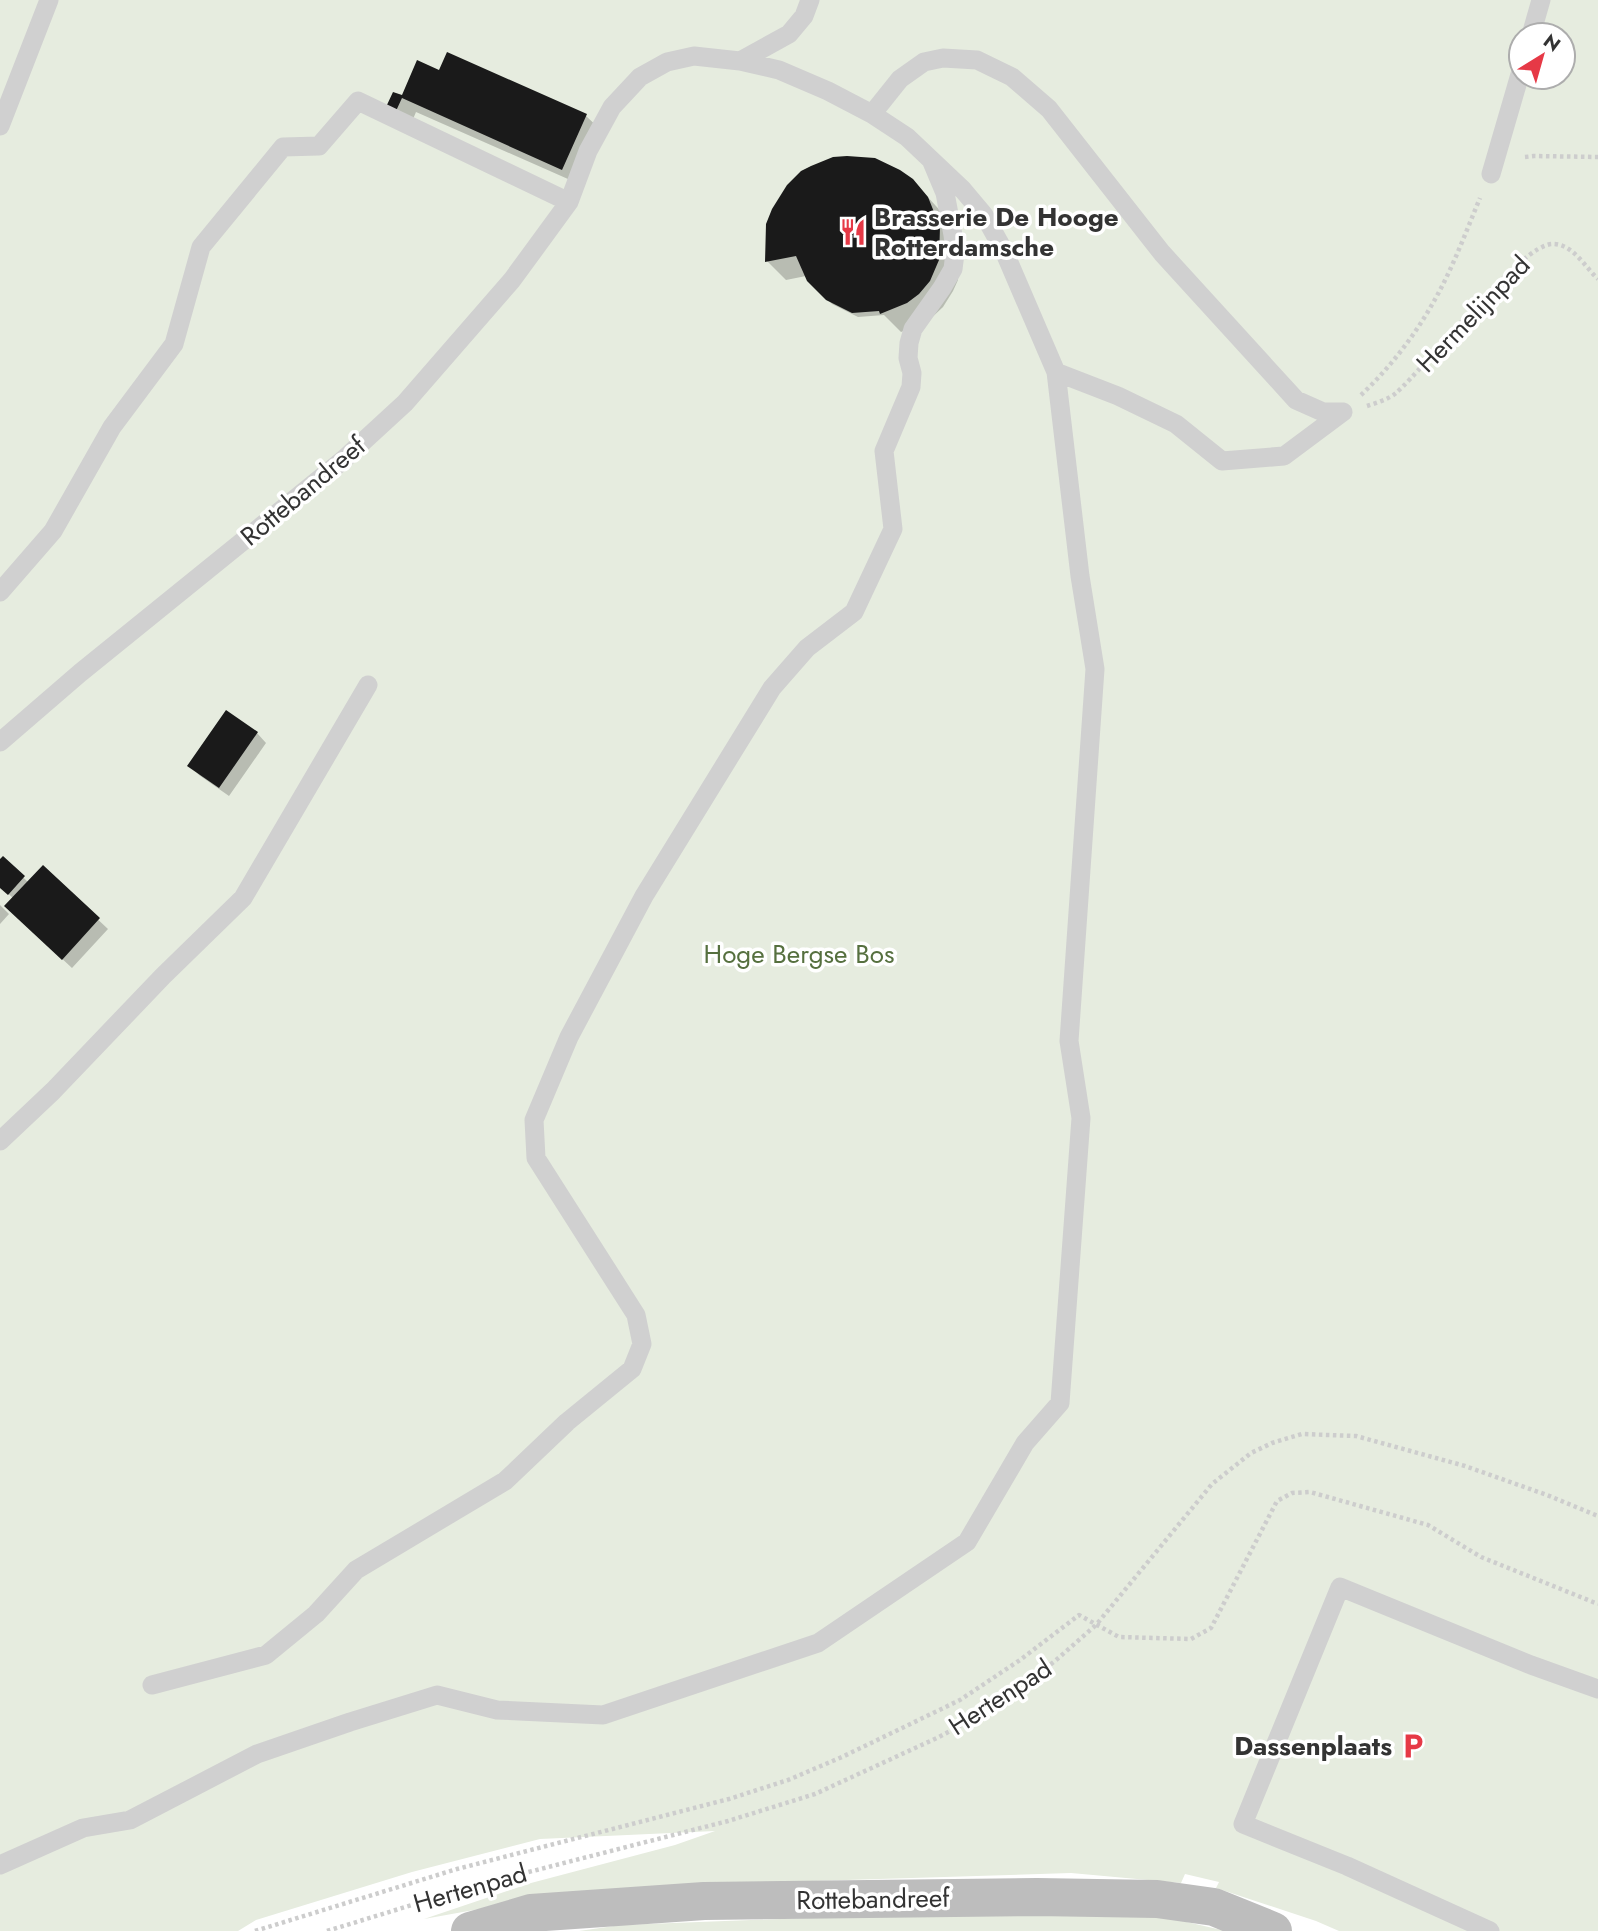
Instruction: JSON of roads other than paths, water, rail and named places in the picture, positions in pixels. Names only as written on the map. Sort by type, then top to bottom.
[{"type":"street","name":"Rottebandreef","points":[[470,1931],[531,1913],[704,1901],[1037,1897],[1157,1899],[1203,1905],[1273,1931]]},
{"type":"lane","points":[[0,126],[49,0]]},
{"type":"lane","points":[[740,61],[789,34],[804,16],[810,0]]},
{"type":"lane","points":[[1535,21],[1541,0]]},
{"type":"lane","name":"Rottebandreef","points":[[0,742],[80,673],[343,460],[405,403],[512,280],[569,202],[589,151],[612,107],[640,78],[667,62],[694,56],[779,69],[873,114],[907,137],[963,190],[984,215],[1004,251],[1056,372],[1080,576],[1095,669],[1069,1041],[1081,1118],[1060,1403],[1025,1443],[967,1542],[818,1643],[616,1711],[603,1715],[497,1710],[437,1695],[350,1721],[257,1754],[130,1820],[83,1828],[0,1865]]},
{"type":"lane","points":[[873,114],[900,79],[924,62],[943,58],[977,60],[1012,77],[1049,109],[1162,253],[1296,400],[1323,412],[1343,412],[1284,456],[1222,461],[1176,424],[1118,396],[1056,372]]},
{"type":"lane","points":[[1491,174],[1515,91]]},
{"type":"lane","points":[[0,592],[53,531],[112,427],[174,344],[201,247],[283,147],[319,146],[358,101],[569,202]]},
{"type":"lane","points":[[152,1685],[266,1655],[316,1614],[356,1570],[505,1481],[567,1422],[632,1369],[642,1344],[636,1315],[536,1158],[534,1120],[569,1037],[644,896],[772,688],[807,648],[854,612],[892,529],[884,451],[911,387],[912,373],[908,358],[913,329],[953,269],[955,253],[945,193],[932,162]]},
{"type":"lane","points":[[0,1141],[53,1091],[163,976],[243,898],[368,685]]},
{"type":"lane","points":[[1490,1931],[1346,1866],[1243,1824],[1340,1587],[1531,1665],[1598,1689]]},
{"type":"place","name":"Brasserie De Hooge Rotterdamsche","points":[[853,232]]},
{"type":"place","name":"Dassenplaats","points":[[1413,1746]]},
{"type":"park label","name":"Hoge Bergse Bos","points":[[799,954]]}]
